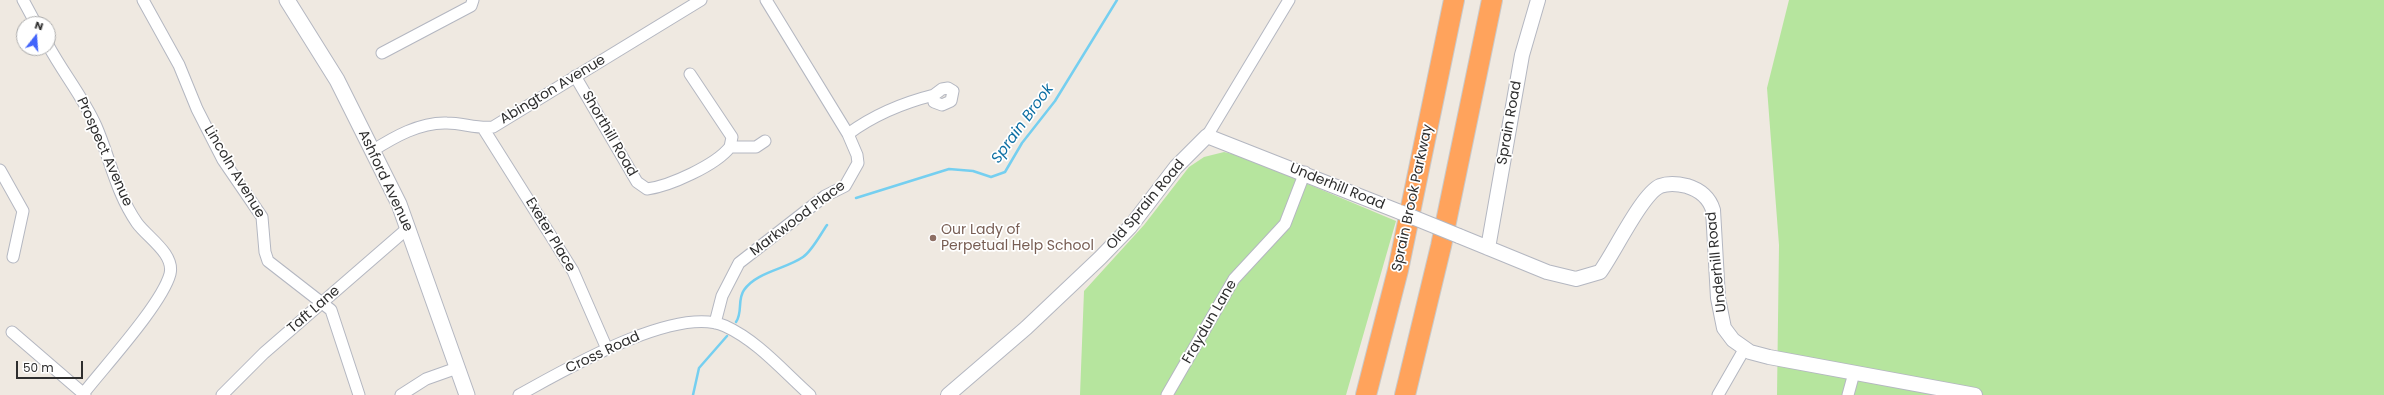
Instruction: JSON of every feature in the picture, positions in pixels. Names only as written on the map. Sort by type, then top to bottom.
[{"type":"highway","name":"Sprain Brook Parkway","points":[[1366,395],[1398,270],[1454,0]]},
{"type":"highway","points":[[1405,395],[1441,246],[1492,0]]},
{"type":"main road","name":"Ashford Avenue","points":[[287,0],[337,80],[399,204],[467,395]]},
{"type":"street","points":[[23,0],[32,16]]},
{"type":"street","name":"Lincoln Avenue","points":[[143,0],[179,65],[197,109],[223,160],[262,216],[265,252],[268,261],[323,302],[335,317],[359,395]]},
{"type":"street","points":[[382,53],[471,6],[473,0]]},
{"type":"street","name":"Abington Avenue","points":[[372,151],[400,134],[436,123],[483,128],[493,127],[701,0]]},
{"type":"street","name":"Markwood Place","points":[[715,323],[722,296],[739,263],[825,196],[845,186],[858,164],[857,155],[848,134],[766,0]]},
{"type":"street","name":"Old Sprain Road","points":[[948,395],[1007,346],[1100,258],[1130,227],[1176,167],[1207,136],[1289,0]]},
{"type":"street","name":"Sprain Road","points":[[1488,248],[1522,55],[1538,0]]},
{"type":"street","name":"Prospect Avenue","points":[[55,56],[84,102],[96,125],[114,182],[137,223],[169,259],[170,267],[170,274],[162,291],[151,308],[84,394]]},
{"type":"street","points":[[690,74],[732,137],[730,147],[756,147],[765,141]]},
{"type":"street","name":"Shorthill Road","points":[[576,76],[637,182],[647,189],[661,187],[714,161],[730,147]]},
{"type":"street","points":[[848,134],[868,119],[902,103],[934,94]]},
{"type":"street","name":"Exeter Place","points":[[483,128],[573,272],[607,349]]},
{"type":"street","name":"Underhill Road","points":[[1207,136],[1305,173],[1547,272],[1576,279],[1600,272],[1610,259],[1642,205],[1657,188],[1673,184],[1696,188],[1710,200],[1713,210],[1718,298],[1724,328],[1733,340],[1745,348],[1769,358],[1958,394],[1975,395]]},
{"type":"street","points":[[0,170],[3,182],[23,211],[13,258]]},
{"type":"street","name":"Fraydun Lane","points":[[1167,395],[1234,279],[1286,224],[1305,173]]},
{"type":"street","name":"Taft Lane","points":[[222,395],[264,353],[408,228]]},
{"type":"street","name":"Cross Road","points":[[518,395],[607,349],[642,334],[690,323],[715,323],[744,337],[810,395]]},
{"type":"street","points":[[12,332],[84,394]]},
{"type":"street","points":[[1718,395],[1745,348]]},
{"type":"street","points":[[401,395],[426,379],[457,368]]},
{"type":"street","points":[[1848,395],[1854,373]]},
{"type":"green space","points":[[1789,0],[2384,0],[2384,395],[1777,395],[1779,245],[1767,88]]},
{"type":"green space","points":[[1224,152],[1241,156],[1396,221],[1346,395],[1080,395],[1084,291],[1144,225],[1189,167],[1204,157]]},
{"type":"waterway","name":"Sprain Brook","points":[[856,198],[949,169],[973,171],[991,177],[1005,172],[1022,143],[1055,101],[1117,0]]},
{"type":"waterway","name":"Sprain Brook","points":[[736,322],[739,314],[742,294],[749,284],[763,275],[803,257],[813,247],[827,225]]},
{"type":"waterway","name":"Sprain Brook","points":[[693,395],[699,368],[727,336]]},
{"type":"place","name":"Our Lady of Perpetual Help School","points":[[933,238]]}]
